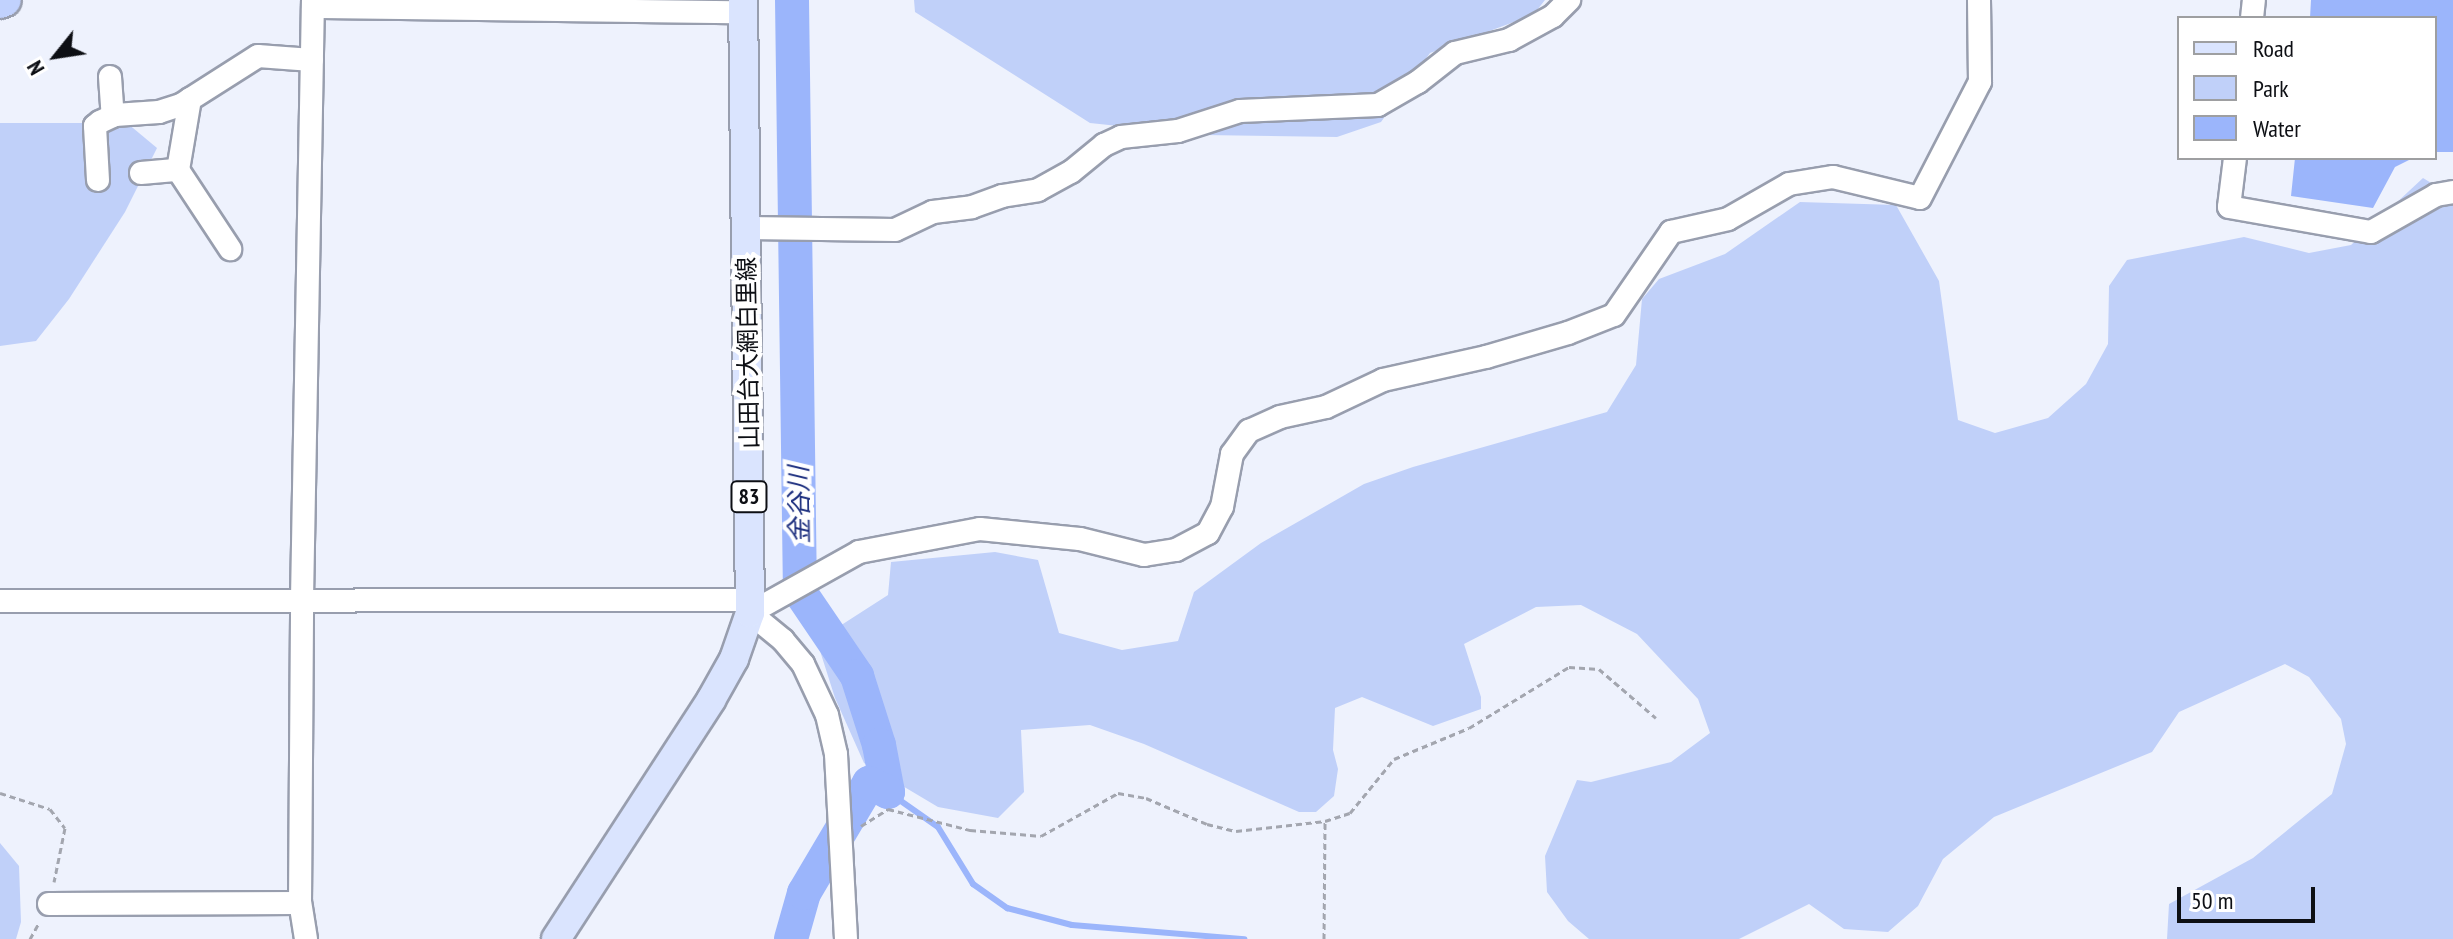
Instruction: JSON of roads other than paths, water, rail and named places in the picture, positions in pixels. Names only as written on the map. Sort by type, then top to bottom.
[{"type":"main road","name":"山田台大網白里線","points":[[556,939],[711,700],[734,659],[750,607],[743,6]]},
{"type":"street","points":[[747,228],[895,230],[933,212],[972,207],[1002,196],[1038,190],[1071,172],[1104,145],[1121,137],[1178,131],[1240,111],[1378,105],[1418,82],[1455,53],[1509,40],[1553,16],[1569,0]]},
{"type":"street","points":[[0,601],[302,599],[750,607],[859,552],[980,529],[1080,539],[1144,555],[1176,550],[1208,533],[1222,507],[1232,454],[1249,431],[1280,417],[1326,407],[1383,380],[1500,353],[1568,333],[1614,315],[1642,269],[1671,232],[1728,219],[1789,184],[1833,177],[1920,198],[1980,82],[1979,0]]},
{"type":"street","points":[[306,939],[300,903],[302,599],[313,4],[743,6]]},
{"type":"street","points":[[98,180],[95,126],[113,116],[159,112],[190,99],[258,56],[312,60]]},
{"type":"street","points":[[110,77],[113,116]]},
{"type":"street","points":[[190,99],[178,170],[230,249]]},
{"type":"street","points":[[2235,160],[2229,207],[2371,232],[2436,195],[2453,192]]},
{"type":"street","points":[[141,173],[178,170]]},
{"type":"street","points":[[750,607],[803,664],[827,715],[836,754],[846,939]]},
{"type":"street","points":[[49,904],[300,903]]},
{"type":"water","points":[[2311,0],[2453,0],[2453,152],[2437,152],[2437,16],[2310,16]]},
{"type":"water","points":[[2295,160],[2409,160],[2395,167],[2373,208],[2291,196]]},
{"type":"waterway","name":"金谷川","points":[[792,0],[800,592],[857,676],[879,745],[888,792]]},
{"type":"waterway","name":"金谷川","points":[[791,939],[804,893],[869,783],[888,792]]},
{"type":"waterway","points":[[888,792],[938,827],[973,884],[1007,908],[1072,925],[1244,939]]}]
